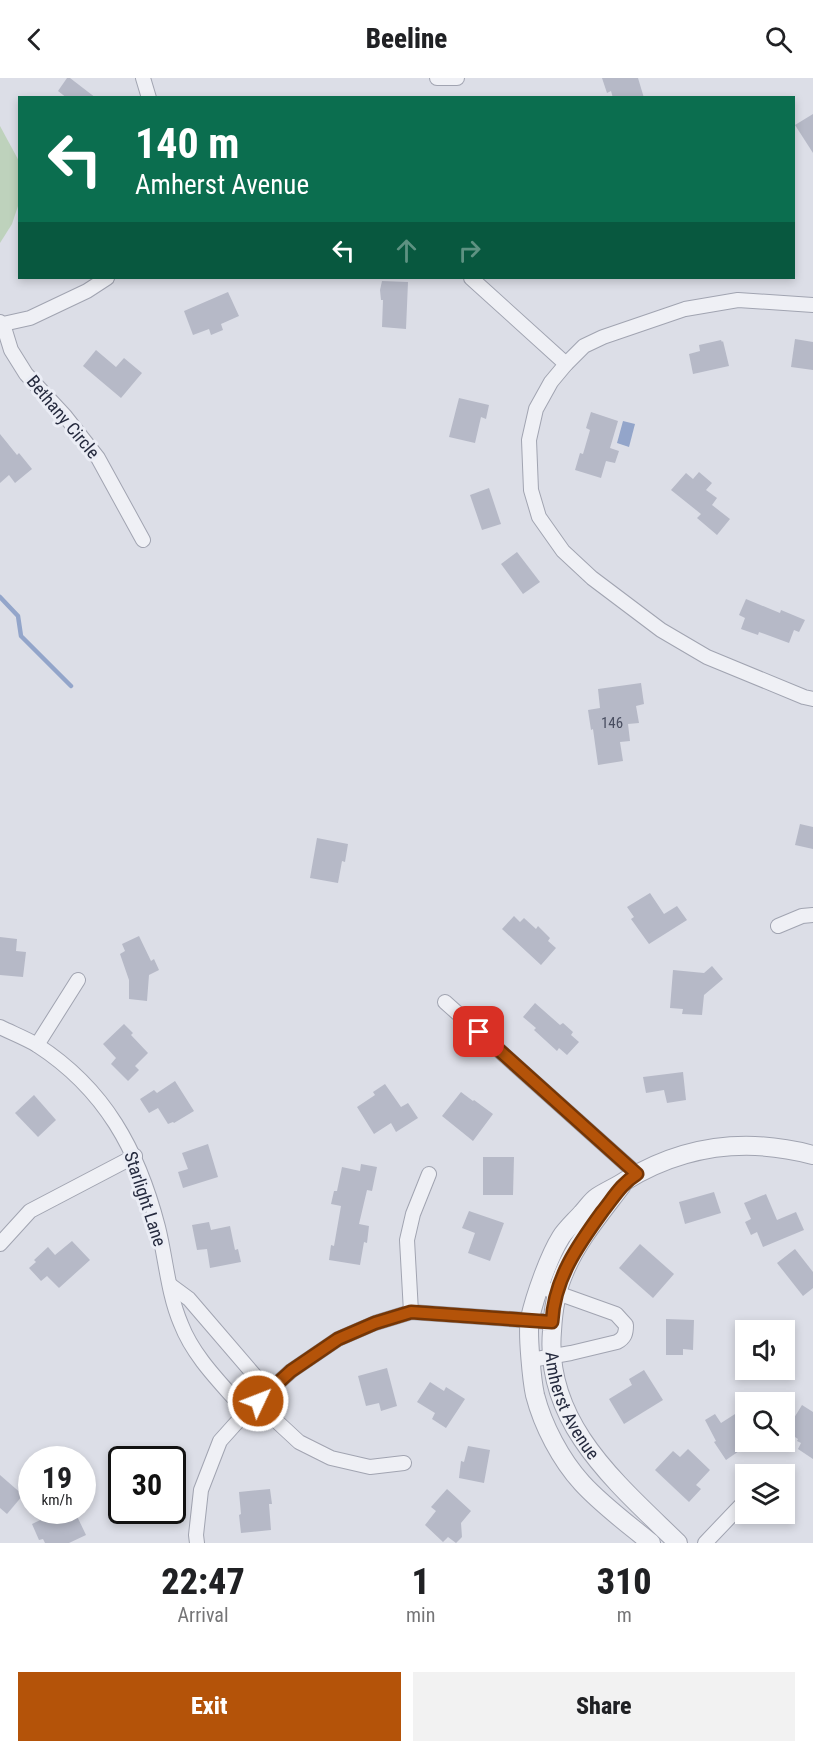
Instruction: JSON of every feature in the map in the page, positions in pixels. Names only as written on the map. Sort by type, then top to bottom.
[{"type":"street","points":[[143,78],[148,96]]},
{"type":"street","points":[[437,78],[457,78]]},
{"type":"street","points":[[1,323],[30,318],[87,291],[105,279]]},
{"type":"street","points":[[472,279],[566,364]]},
{"type":"street","points":[[813,305],[738,300],[685,309],[603,337],[584,346],[551,382],[536,409],[529,440],[531,490],[539,517],[563,550],[592,578],[661,630],[707,657],[813,699]]},
{"type":"street","name":"Bethany Circle","points":[[1,323],[11,350],[26,374],[65,416],[99,458],[143,540]]},
{"type":"street","points":[[778,926],[802,916],[813,915]]},
{"type":"street","points":[[37,1045],[78,980]]},
{"type":"street","points":[[445,1002],[631,1178]]},
{"type":"street","name":"Starlight Lane","points":[[0,1027],[37,1045],[82,1080],[111,1115],[135,1156],[158,1226],[180,1324],[192,1347],[246,1412]]},
{"type":"street","name":"Amherst Avenue","points":[[651,1543],[603,1504],[581,1482],[561,1454],[546,1425],[535,1394],[531,1360],[530,1320],[540,1286],[561,1237],[596,1197],[666,1161],[694,1151],[725,1146],[751,1145],[790,1149],[813,1155]]},
{"type":"street","points":[[0,1244],[30,1211],[135,1156]]},
{"type":"street","points":[[411,1312],[407,1240],[413,1214],[429,1174]]},
{"type":"street","name":"Amherst Avenue","points":[[631,1178],[578,1245],[563,1274],[553,1313],[551,1357],[554,1377],[563,1405],[586,1446],[613,1479],[678,1543]]},
{"type":"street","points":[[170,1285],[189,1299],[263,1396],[272,1418],[300,1442],[331,1458],[370,1467],[404,1463]]},
{"type":"street","points":[[531,1360],[617,1342],[624,1338],[626,1331],[626,1324],[616,1314],[540,1286]]},
{"type":"street","points":[[197,1543],[195,1534],[201,1490],[220,1441],[246,1412],[291,1371],[338,1339],[375,1323],[411,1312],[552,1322]]},
{"type":"street","points":[[705,1543],[735,1513]]},
{"type":"green space","points":[[0,126],[18,159],[18,206],[12,224],[0,243]]},
{"type":"water","points":[[623,421],[635,424],[629,447],[617,443]]},
{"type":"building","points":[[67,78],[70,78],[93,96],[64,96],[58,91]]},
{"type":"building","points":[[602,78],[638,78],[643,96],[612,96],[611,91],[607,93]]},
{"type":"building","points":[[813,114],[813,153],[795,125]]},
{"type":"building","points":[[382,281],[408,282],[406,329],[382,327],[383,300],[381,300],[380,290]]},
{"type":"building","points":[[228,292],[239,316],[221,324],[223,330],[211,335],[209,329],[193,335],[184,311]]},
{"type":"building","points":[[795,339],[813,342],[813,370],[791,367]]},
{"type":"building","points":[[721,340],[729,366],[693,374],[689,354],[700,351],[699,345]]},
{"type":"building","points":[[96,350],[116,367],[124,358],[142,373],[121,398],[83,366]]},
{"type":"building","points":[[459,398],[489,405],[486,419],[481,417],[475,443],[449,437]]},
{"type":"building","points":[[591,412],[618,421],[610,448],[619,451],[615,463],[606,461],[601,478],[575,470],[580,453],[583,454],[590,430],[586,428]]},
{"type":"building","points":[[0,434],[32,469],[15,483],[9,475],[0,483]]},
{"type":"building","points":[[699,472],[712,483],[706,490],[717,498],[712,505],[730,519],[717,535],[697,518],[701,514],[671,490],[686,473],[693,479]]},
{"type":"building","points":[[489,488],[501,524],[482,530],[470,495]]},
{"type":"building","points":[[517,552],[540,582],[523,594],[501,564]]},
{"type":"building","points":[[746,599],[805,620],[799,632],[794,630],[789,643],[759,632],[758,635],[741,629],[745,618],[739,615]]},
{"type":"building","points":[[641,683],[644,704],[636,706],[639,723],[628,724],[630,741],[620,742],[623,761],[598,765],[588,710],[600,708],[598,689]]},
{"type":"building","points":[[800,824],[813,827],[813,849],[795,845]]},
{"type":"building","points":[[317,838],[348,844],[338,883],[310,878]]},
{"type":"building","points":[[650,893],[664,914],[677,906],[687,920],[649,944],[631,919],[634,917],[627,907]]},
{"type":"building","points":[[514,916],[520,922],[524,918],[536,929],[538,926],[556,948],[541,965],[502,929]]},
{"type":"building","points":[[139,936],[151,961],[154,959],[159,970],[149,975],[147,1001],[129,999],[129,980],[120,954],[125,951],[122,944]]},
{"type":"building","points":[[0,937],[17,939],[16,951],[26,952],[23,977],[0,975]]},
{"type":"building","points":[[712,966],[723,979],[704,995],[702,1015],[682,1014],[683,1009],[670,1008],[673,970],[704,973]]},
{"type":"building","points":[[535,1003],[560,1025],[563,1023],[573,1032],[571,1035],[579,1042],[567,1055],[559,1048],[557,1051],[523,1017]]},
{"type":"building","points":[[124,1024],[148,1053],[135,1066],[139,1070],[128,1081],[111,1064],[116,1058],[103,1044]]},
{"type":"building","points":[[683,1072],[686,1100],[667,1103],[664,1090],[646,1093],[643,1077]]},
{"type":"building","points":[[175,1081],[194,1111],[168,1124],[158,1108],[149,1113],[140,1099],[154,1090],[157,1093]]},
{"type":"building","points":[[385,1084],[401,1107],[408,1103],[418,1118],[396,1132],[391,1123],[374,1134],[357,1107],[375,1095],[373,1092]]},
{"type":"building","points":[[461,1092],[493,1114],[473,1141],[442,1116]]},
{"type":"building","points":[[34,1095],[56,1120],[38,1137],[15,1113]]},
{"type":"building","points":[[208,1144],[218,1177],[183,1188],[178,1172],[188,1169],[182,1153]]},
{"type":"building","points":[[483,1157],[514,1157],[513,1195],[483,1195]]},
{"type":"building","points":[[361,1164],[377,1167],[372,1191],[367,1190],[359,1224],[369,1226],[367,1243],[364,1242],[360,1265],[329,1260],[331,1245],[334,1246],[341,1206],[331,1204],[334,1191],[337,1191],[342,1167],[360,1171]]},
{"type":"building","points":[[714,1192],[721,1213],[685,1224],[679,1202]]},
{"type":"building","points":[[766,1194],[777,1220],[796,1212],[804,1230],[763,1247],[757,1232],[751,1235],[745,1222],[751,1219],[744,1203]]},
{"type":"building","points":[[469,1211],[504,1223],[490,1261],[468,1253],[475,1233],[462,1228]]},
{"type":"building","points":[[209,1222],[211,1230],[230,1226],[235,1250],[238,1249],[241,1262],[210,1268],[207,1249],[197,1250],[192,1225]]},
{"type":"building","points":[[72,1241],[90,1260],[59,1288],[47,1276],[41,1281],[29,1268],[48,1247],[55,1255]]},
{"type":"building","points":[[640,1244],[674,1274],[653,1298],[619,1268]]},
{"type":"building","points":[[795,1249],[813,1272],[813,1288],[803,1296],[777,1263]]},
{"type":"building","points":[[666,1319],[694,1320],[693,1350],[683,1349],[683,1355],[666,1355]]},
{"type":"building","points":[[387,1368],[397,1406],[381,1411],[379,1403],[366,1406],[358,1376]]},
{"type":"building","points":[[644,1370],[663,1400],[624,1424],[609,1399],[632,1385],[629,1379]]},
{"type":"building","points":[[430,1382],[444,1391],[446,1387],[465,1399],[446,1428],[432,1419],[435,1413],[417,1402]]},
{"type":"building","points":[[802,1405],[813,1412],[813,1459],[798,1449],[801,1443],[795,1437],[795,1416]]},
{"type":"building","points":[[715,1414],[721,1423],[735,1414],[735,1452],[738,1452],[726,1460],[714,1442],[716,1441],[705,1420]]},
{"type":"building","points":[[468,1446],[490,1450],[484,1483],[459,1478],[461,1461],[464,1462]]},
{"type":"building","points":[[688,1449],[710,1470],[696,1485],[701,1489],[689,1502],[655,1470],[673,1451],[680,1457]]},
{"type":"building","points":[[0,1475],[18,1491],[18,1501],[7,1514],[0,1508]]},
{"type":"building","points":[[270,1489],[271,1530],[241,1533],[239,1492]]},
{"type":"building","points":[[447,1489],[471,1511],[461,1523],[462,1537],[456,1543],[448,1537],[443,1542],[425,1525],[436,1511],[431,1507]]},
{"type":"building","points":[[32,1524],[81,1524],[86,1535],[69,1543],[45,1543],[43,1539],[39,1540]]},
{"type":"waterway","points":[[0,597],[18,616],[21,636],[71,686]]},
{"type":"route","points":[[258,1401],[291,1371],[338,1339],[375,1323],[411,1312],[552,1322],[563,1274],[578,1245],[625,1182],[637,1174],[479,1032]]}]
